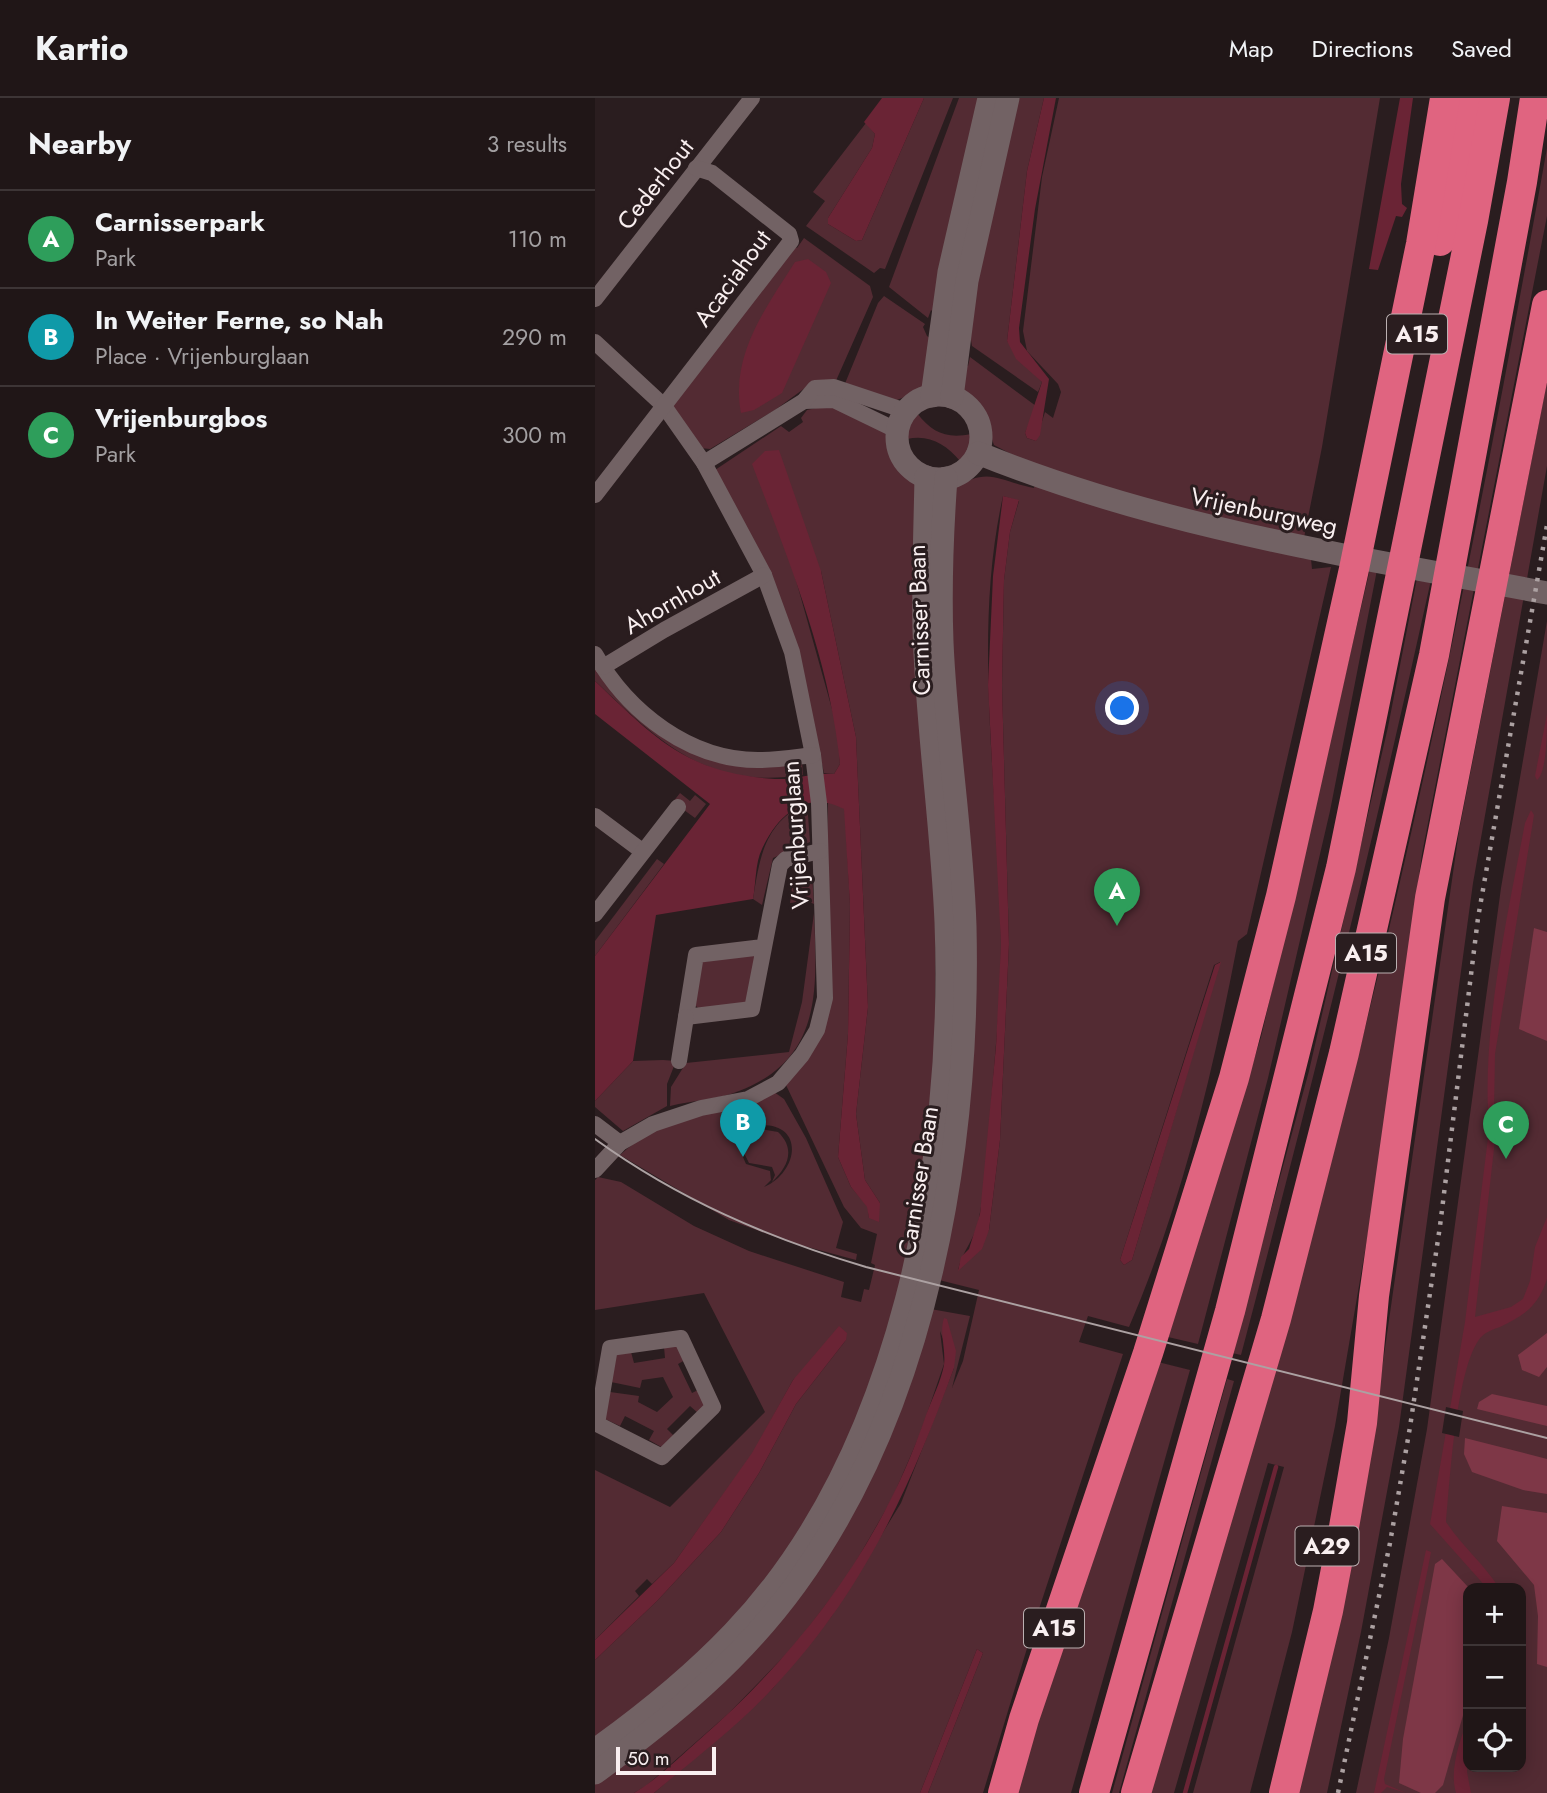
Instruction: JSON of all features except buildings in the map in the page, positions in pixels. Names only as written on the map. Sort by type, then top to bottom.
[{"type":"highway","name":"A15","points":[[1003,1793],[1024,1719],[1148,1353],[1234,1078],[1284,882],[1355,569],[1421,244],[1445,98]]},
{"type":"highway","name":"A15","points":[[1355,569],[1418,331],[1473,98]]},
{"type":"highway","name":"A15","points":[[1094,1793],[1230,1311],[1341,868],[1473,221],[1495,98]]},
{"type":"highway","name":"A15","points":[[1136,1793],[1276,1319],[1344,1053],[1434,655],[1523,182],[1535,98]]},
{"type":"highway","name":"A15","points":[[1285,1793],[1345,1527],[1362,1423],[1374,1296],[1430,898],[1547,305]]},
{"type":"highway","name":"A29","points":[[1268,1793],[1328,1541],[1374,1296]]},
{"type":"main road","points":[[942,396],[949,272],[989,98]]},
{"type":"main road","points":[[942,396],[1008,98]]},
{"type":"main road","points":[[942,396],[969,407],[979,424],[978,453],[962,472],[936,478],[904,459],[902,421],[917,401],[942,396]]},
{"type":"main road","name":"Vrijenburgweg","points":[[978,453],[1155,514],[1329,552],[1547,593]]},
{"type":"main road","name":"Carnisser Baan","points":[[595,1750],[653,1709],[734,1633],[781,1575],[826,1505],[863,1430],[896,1340],[927,1196],[945,1018],[946,924],[924,631],[936,478]]},
{"type":"main road","name":"Carnisser Baan","points":[[595,1773],[665,1722],[711,1681],[796,1585],[841,1514],[875,1448],[913,1347],[944,1201],[963,1018],[965,925],[942,644],[936,478]]},
{"type":"street","name":"Cederhout","points":[[595,299],[752,98]]},
{"type":"street","name":"Acaciahout","points":[[664,406],[791,241],[789,234],[712,173],[696,168]]},
{"type":"street","name":"Vrijenburglaan","points":[[595,342],[664,406],[704,463],[764,575],[792,652],[820,803],[825,998],[817,1030],[802,1055],[778,1083],[748,1099],[672,1116],[620,1143],[597,1165]]},
{"type":"street","points":[[704,463],[804,401],[815,388],[834,387],[902,421]]},
{"type":"street","points":[[595,495],[664,406]]},
{"type":"street","name":"Ahornhout","points":[[599,661],[764,575]]},
{"type":"street","points":[[599,661],[617,688],[654,722],[702,749],[759,761],[813,755]]},
{"type":"street","points":[[595,914],[678,807]]},
{"type":"street","points":[[595,816],[642,851]]},
{"type":"street","points":[[686,1017],[752,1009],[780,865],[786,859],[820,851]]},
{"type":"street","points":[[680,1061],[696,955],[763,947]]},
{"type":"street","points":[[595,1124],[620,1143]]},
{"type":"street","points":[[681,1338],[713,1407],[661,1457],[597,1424],[599,1385],[610,1348],[681,1338]]},
{"type":"shaded area","points":[[882,98],[924,98],[862,240],[856,241],[828,224],[828,218],[872,148],[875,134],[864,122]]},
{"type":"shaded area","points":[[924,98],[953,98],[885,269],[880,268],[874,273],[806,226],[825,201],[813,192],[866,123],[875,134],[872,148],[828,218],[828,224],[856,241],[862,240]]},
{"type":"shaded area","points":[[959,98],[979,98],[938,316],[931,310],[928,318],[889,287]]},
{"type":"shaded area","points":[[1011,98],[1044,98],[1027,171],[1007,341],[1042,382],[1038,392],[972,346],[971,340],[963,335]]},
{"type":"shaded area","points":[[1044,98],[1056,98],[1035,209],[1019,328],[1020,342],[1049,379],[1040,435],[1036,441],[1027,438],[1025,433],[1042,382],[1016,359],[1007,341],[1027,171]]},
{"type":"shaded area","points":[[1059,98],[1380,98],[1322,447],[1300,558],[1311,559],[1312,569],[1331,567],[1247,934],[1238,941],[1194,1137],[1165,1233],[1129,1327],[1088,1316],[1079,1342],[1123,1354],[1039,1609],[983,1793],[928,1793],[983,1653],[977,1649],[920,1793],[654,1793],[773,1688],[831,1617],[901,1503],[954,1368],[940,1331],[944,1364],[920,1434],[892,1499],[847,1577],[795,1645],[728,1714],[646,1786],[634,1793],[595,1793],[595,1779],[707,1692],[925,1308],[970,1316],[952,1388],[963,1361],[979,1290],[931,1278],[952,490],[965,482],[984,477],[1034,488],[1039,469],[994,445],[983,414],[962,389],[960,360],[968,366],[970,357],[1036,406],[1025,433],[1027,438],[1036,441],[1045,412],[1053,418],[1061,392],[1058,384],[1027,351],[1023,331],[1042,177]],"holes":[[[1003,496],[1019,501],[1010,532],[1004,580],[1002,685],[1009,944],[1000,1140],[989,1230],[958,1270],[977,1225],[982,1202],[999,999],[1001,944],[988,662],[994,550]],[[1220,962],[1132,1260],[1124,1265],[1120,1260],[1214,965]]]},
{"type":"shaded area","points":[[1400,98],[1413,98],[1401,184],[1402,204],[1407,208],[1402,217],[1396,216],[1378,270],[1369,269]]},
{"type":"shaded area","points":[[1547,148],[1547,216],[1422,854],[1379,1169],[1335,1426],[1292,1632],[1250,1793],[1193,1793],[1284,1467],[1268,1463],[1174,1793],[1151,1793],[1310,1236],[1369,1012],[1457,618]]},
{"type":"shaded area","points":[[804,238],[870,286],[873,297],[835,383],[809,385],[775,410],[710,449],[700,448],[671,410],[672,404],[793,245],[797,248]]},
{"type":"shaded area","points":[[808,259],[826,272],[831,283],[782,393],[754,410],[741,413],[741,372],[753,334],[772,297],[795,262]]},
{"type":"shaded area","points":[[884,296],[925,324],[923,327],[927,336],[936,342],[922,390],[892,402],[844,386],[878,303]]},
{"type":"shaded area","points":[[1547,381],[1547,466],[1473,883],[1399,1427],[1361,1632],[1327,1793],[1297,1793],[1379,1390],[1459,831]]},
{"type":"shaded area","points":[[834,404],[884,429],[896,463],[917,485],[936,866],[935,1056],[919,1194],[890,1332],[830,1486],[748,1607],[595,1746],[595,1660],[657,1601],[721,1532],[759,1473],[796,1404],[846,1340],[793,1380],[753,1453],[674,1563],[652,1584],[647,1579],[635,1591],[639,1596],[595,1640],[595,1470],[670,1507],[765,1412],[704,1293],[595,1310],[595,1180],[598,1177],[621,1182],[694,1226],[749,1251],[844,1282],[841,1297],[861,1302],[864,1289],[869,1290],[875,1265],[871,1263],[877,1234],[861,1228],[844,1207],[786,1085],[823,1031],[828,800],[845,809],[850,905],[848,1034],[838,1157],[851,1187],[868,1207],[869,1218],[880,1203],[865,1180],[856,1114],[868,1007],[856,737],[821,571],[794,573],[837,727],[840,764],[834,774],[824,773],[801,670],[715,470],[781,426],[789,432],[803,422],[801,418],[807,410]]},
{"type":"shaded area","points":[[917,413],[934,430],[941,433],[955,436],[971,434],[969,449],[960,461],[949,450],[930,439],[907,439],[910,423]]},
{"type":"shaded area","points":[[779,450],[821,571],[856,737],[868,1007],[856,1114],[865,1180],[880,1203],[879,1222],[869,1218],[867,1207],[851,1187],[838,1157],[848,1034],[850,905],[844,809],[818,802],[795,808],[785,816],[776,825],[760,855],[753,899],[656,915],[633,1061],[595,1101],[595,956],[710,804],[595,714],[595,681],[636,720],[674,749],[718,769],[782,779],[834,774],[840,764],[835,726],[818,649],[752,464],[765,451]]},
{"type":"shaded area","points":[[1003,496],[1019,500],[1010,532],[1004,580],[1002,685],[1009,944],[1000,1140],[989,1230],[982,1249],[958,1271],[961,1257],[969,1249],[980,1214],[996,1046],[1001,944],[988,685],[993,576]]},
{"type":"shaded area","points":[[1370,569],[1377,570],[1330,811],[1268,1078],[1198,1344],[1168,1337],[1261,1037]]},
{"type":"shaded area","points":[[1417,578],[1431,580],[1364,872],[1241,1355],[1232,1353],[1309,1071],[1388,727]]},
{"type":"shaded area","points":[[1547,621],[1547,1793],[1356,1793],[1389,1638],[1427,1429],[1501,888]]},
{"type":"shaded area","points":[[595,665],[697,751],[802,762],[803,775],[769,778],[739,775],[712,768],[687,756],[641,724],[595,681]]},
{"type":"shaded area","points":[[1547,714],[1545,760],[1537,780],[1535,776]]},
{"type":"shaded area","points":[[680,793],[690,801],[695,795],[706,804],[695,818],[673,802]]},
{"type":"shaded area","points":[[807,802],[810,842],[773,858],[762,905],[753,899],[758,869],[767,843],[781,820]]},
{"type":"shaded area","points":[[1531,810],[1534,815],[1495,1054],[1494,1110],[1488,1110],[1493,1003],[1525,823]]},
{"type":"shaded area","points":[[657,859],[664,864],[595,956],[595,941]]},
{"type":"shaded area","points":[[812,874],[814,904],[807,901],[790,903],[793,880]]},
{"type":"shaded area","points":[[814,913],[814,994],[809,1018],[800,1040],[787,1060],[766,1077],[739,1091],[670,1106],[671,1087],[686,1063],[789,1052],[802,1002]]},
{"type":"shaded area","points":[[1534,928],[1547,932],[1547,1041],[1519,1029]]},
{"type":"shaded area","points":[[755,954],[749,1003],[698,1008],[695,1005],[702,962]]},
{"type":"shaded area","points":[[1221,962],[1132,1260],[1124,1265],[1120,1260],[1215,965]]},
{"type":"shaded area","points":[[633,1061],[676,1061],[667,1084],[667,1106],[623,1131],[595,1107],[595,1101]]},
{"type":"shaded area","points":[[774,1092],[784,1099],[806,1138],[843,1222],[836,1248],[857,1254],[856,1260],[789,1242],[729,1220],[620,1155],[654,1131],[673,1122]],"holes":[[[762,1125],[776,1127],[786,1133],[791,1141],[792,1151],[784,1171],[764,1187],[771,1180],[770,1171],[746,1164],[739,1148],[747,1131]]]},
{"type":"shaded area","points":[[761,1129],[778,1132],[787,1145],[786,1164],[772,1182],[775,1175],[772,1167],[749,1163],[743,1151],[748,1136]]},
{"type":"shaded area","points":[[1488,1138],[1495,1140],[1475,1317],[1511,1307],[1523,1299],[1530,1281],[1535,1247],[1547,1217],[1547,1279],[1535,1303],[1509,1323],[1487,1332],[1472,1352],[1460,1397],[1452,1453],[1446,1522],[1495,1583],[1483,1583],[1430,1524],[1465,1322]]},
{"type":"shaded area","points":[[944,1318],[947,1319],[956,1351],[954,1368],[901,1497],[858,1576],[805,1651],[760,1701],[731,1729],[654,1793],[634,1793],[660,1775],[772,1669],[805,1632],[862,1551],[908,1462],[939,1384],[944,1365]]},
{"type":"shaded area","points":[[839,1326],[847,1333],[846,1340],[796,1404],[759,1473],[721,1532],[657,1601],[595,1660],[595,1640],[674,1563],[752,1453],[793,1380]]},
{"type":"shaded area","points":[[1547,1333],[1547,1367],[1539,1377],[1522,1370],[1518,1355]]},
{"type":"shaded area","points":[[680,1345],[687,1359],[678,1364],[692,1393],[702,1388],[709,1402],[698,1413],[690,1406],[667,1429],[675,1437],[663,1448],[649,1440],[654,1431],[625,1416],[620,1426],[605,1419],[610,1392],[639,1396],[638,1402],[657,1412],[673,1397],[663,1377],[642,1380],[640,1388],[611,1382],[615,1355],[631,1352],[634,1363],[665,1358],[664,1347]]},
{"type":"shaded area","points":[[1158,1362],[1190,1370],[1071,1793],[1016,1793],[1059,1655]]},
{"type":"shaded area","points":[[1227,1379],[1234,1381],[1119,1793],[1112,1793]]},
{"type":"shaded area","points":[[1492,1394],[1547,1406],[1547,1426],[1477,1409],[1479,1402]]},
{"type":"shaded area","points":[[1465,1438],[1547,1459],[1547,1494],[1523,1490],[1472,1472],[1464,1454]]},
{"type":"shaded area","points":[[1502,1506],[1547,1513],[1547,1667],[1537,1664],[1538,1616],[1534,1585],[1497,1541]]},
{"type":"shaded area","points":[[1426,1550],[1431,1552],[1384,1779],[1385,1784],[1406,1793],[1387,1787],[1381,1793],[1374,1793]]},
{"type":"shaded area","points":[[1442,1559],[1464,1583],[1463,1715],[1443,1785],[1435,1793],[1421,1793],[1399,1783],[1403,1739],[1435,1564]]},
{"type":"shaded area","points":[[977,1649],[983,1653],[928,1793],[920,1793]]},
{"type":"shaded area","points":[[1463,1734],[1463,1772],[1467,1772],[1471,1793],[1456,1793],[1454,1774]]},
{"type":"pier","points":[[1446,1407],[1463,1411],[1459,1437],[1442,1433]]},
{"type":"waterway","points":[[1185,1793],[1276,1467]]},
{"type":"tram line","points":[[595,1139],[626,1161],[725,1215],[830,1256],[1547,1438]]},
{"type":"railway","points":[[1338,1793],[1390,1543],[1410,1427],[1440,1226],[1478,918],[1547,525]]},
{"type":"place","name":"Carnisserpark","points":[[1117,926]]},
{"type":"place","name":"In Weiter Ferne, so Nah","points":[[743,1157]]},
{"type":"place","name":"Vrijenburgbos","points":[[1506,1159]]}]
